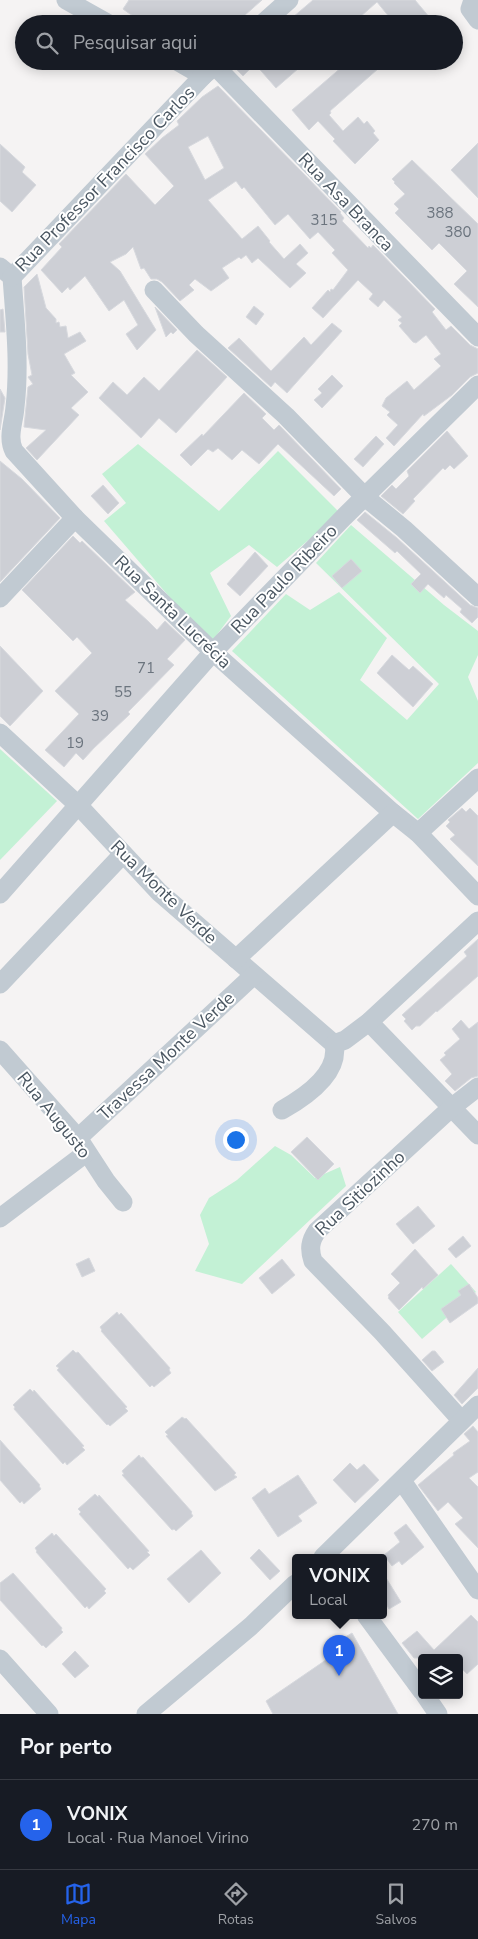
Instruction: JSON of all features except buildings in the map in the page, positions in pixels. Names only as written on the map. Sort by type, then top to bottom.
[{"type":"street","points":[[66,0],[93,15]]},
{"type":"street","points":[[272,15],[289,0]]},
{"type":"street","points":[[474,0],[470,9],[478,20]]},
{"type":"street","name":"Rua Professor Francisco Carlos","points":[[6,272],[211,70]]},
{"type":"street","name":"Rua Asa Branca","points":[[215,70],[478,337]]},
{"type":"street","name":"Rua Santa Lucrécia","points":[[6,272],[17,364],[16,406],[5,447],[14,451],[75,518],[213,652],[394,814],[418,833],[478,896]]},
{"type":"street","points":[[154,290],[196,334],[286,416],[365,497],[404,529],[478,597]]},
{"type":"street","name":"Rua Paulo Ribeiro","points":[[0,894],[213,652],[478,385]]},
{"type":"street","points":[[0,598],[75,518]]},
{"type":"street","name":"Rua Monte Verde","points":[[0,733],[78,805],[159,892],[334,1044]]},
{"type":"street","points":[[418,833],[478,778]]},
{"type":"street","points":[[236,959],[394,814]]},
{"type":"street","points":[[0,984],[123,854]]},
{"type":"street","points":[[282,1110],[309,1092],[324,1076],[335,1062],[336,1052],[334,1044],[345,1040],[369,1022],[478,921]]},
{"type":"street","name":"Travessa Monte Verde","points":[[0,1218],[82,1146],[254,975]]},
{"type":"street","points":[[369,1022],[478,1134]]},
{"type":"street","name":"Rua Augusto","points":[[0,1050],[82,1146],[123,1202]]},
{"type":"street","name":"Rua Sitiozinho","points":[[461,1420],[382,1332],[312,1261],[310,1249],[312,1238],[317,1231],[451,1108],[478,1087]]},
{"type":"street","points":[[327,1554],[478,1405]]},
{"type":"street","points":[[402,1481],[478,1590]]},
{"type":"street","points":[[146,1714],[251,1626],[292,1587]]},
{"type":"street","points":[[369,1619],[418,1686]]},
{"type":"street","points":[[0,1659],[49,1714]]},
{"type":"street","points":[[428,1699],[438,1714]]},
{"type":"green space","points":[[138,444],[219,511],[278,451],[340,513],[277,567],[249,545],[210,573],[231,616],[210,644],[104,521],[126,503],[102,474]]},
{"type":"green space","points":[[351,525],[444,605],[478,631],[478,655],[468,677],[478,701],[478,763],[418,819],[232,651],[286,594],[310,610],[339,592],[387,638],[360,680],[407,720],[439,684],[316,563]]},
{"type":"green space","points":[[0,749],[57,801],[0,860]]},
{"type":"green space","points":[[275,1146],[291,1155],[315,1178],[340,1167],[346,1186],[242,1284],[195,1271],[209,1244],[200,1215],[209,1198],[237,1180]]},
{"type":"green space","points":[[451,1264],[476,1292],[422,1339],[398,1312]]},
{"type":"place","name":"VONIX","points":[[339,1676]]}]
